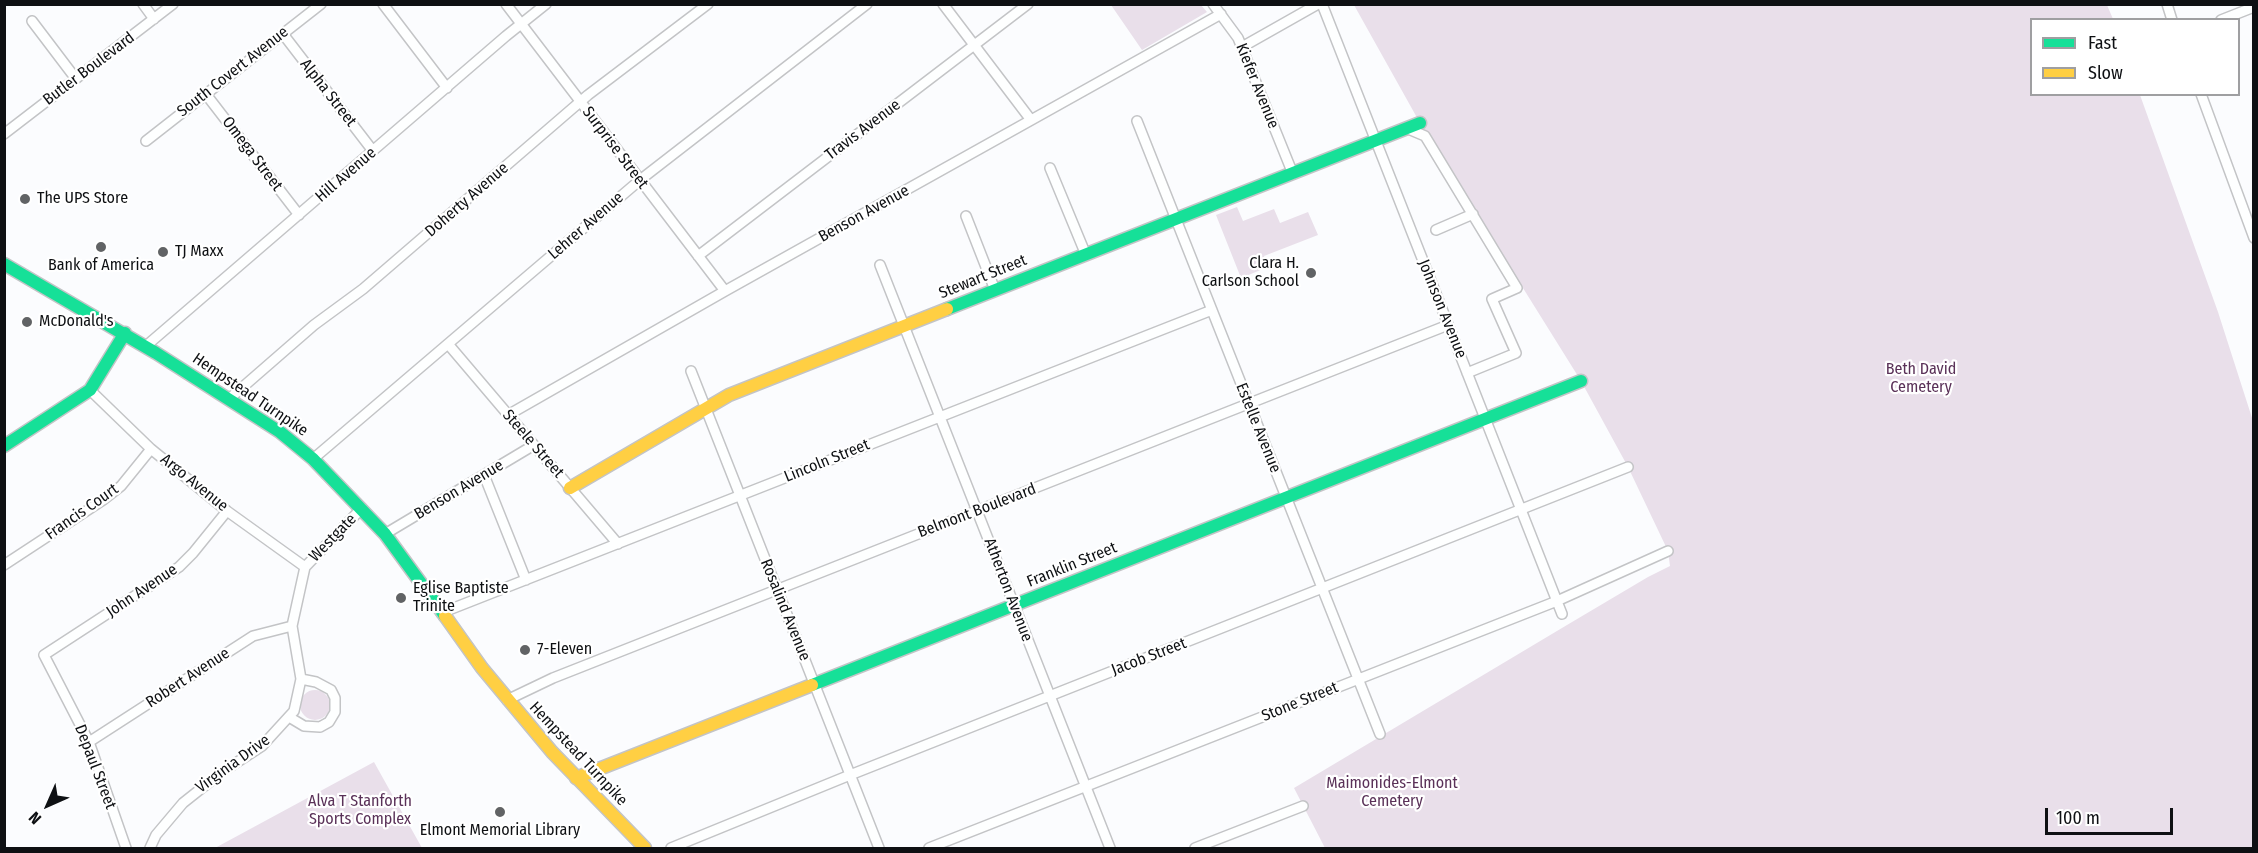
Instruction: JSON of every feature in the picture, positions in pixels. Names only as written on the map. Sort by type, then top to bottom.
[{"type":"street","points":[[143,4],[154,19]]},
{"type":"street","name":"Butler Boulevard","points":[[4,134],[173,4]]},
{"type":"street","name":"South Covert Avenue","points":[[146,141],[321,4]]},
{"type":"street","points":[[383,4],[447,88]]},
{"type":"street","name":"Surprise Street","points":[[506,4],[725,291]]},
{"type":"street","name":"Hill Avenue","points":[[146,346],[546,4]]},
{"type":"street","name":"Doherty Avenue","points":[[229,399],[314,325],[363,289],[581,102],[708,4]]},
{"type":"street","name":"Lehrer Avenue","points":[[313,459],[640,180],[867,4]]},
{"type":"street","points":[[943,4],[1031,120]]},
{"type":"street","name":"Travis Avenue","points":[[698,256],[1028,4]]},
{"type":"street","name":"Kiefer Avenue","points":[[1213,4],[1238,38],[1293,174]]},
{"type":"street","points":[[1242,47],[1320,4]]},
{"type":"street","name":"Johnson Avenue","points":[[1320,4],[1562,614]]},
{"type":"street","points":[[2226,18],[2253,7]]},
{"type":"street","name":"Benson Avenue","points":[[508,415],[1221,14]]},
{"type":"street","points":[[32,21],[76,79]]},
{"type":"street","name":"Alpha Street","points":[[282,34],[373,151]]},
{"type":"street","name":"Omega Street","points":[[205,93],[298,215]]},
{"type":"street","points":[[2202,96],[2253,238]]},
{"type":"street","name":"Estelle Avenue","points":[[1137,121],[1380,734]]},
{"type":"street","name":"Stewart Street","points":[[570,488],[729,395],[1420,123]]},
{"type":"street","points":[[1406,128],[1425,136],[1517,288],[1492,299],[1516,353],[1467,374]]},
{"type":"street","points":[[1050,168],[1086,255]]},
{"type":"street","points":[[1436,230],[1473,214]]},
{"type":"street","points":[[966,216],[995,290]]},
{"type":"street","name":"Hempstead Turnpike","points":[[4,264],[146,346],[280,432],[313,459],[385,534],[507,700],[576,778],[645,849]]},
{"type":"street","name":"Atherton Avenue","points":[[880,265],[1110,849]]},
{"type":"street","name":"Lincoln Street","points":[[441,613],[1212,310]]},
{"type":"street","name":"Belmont Boulevard","points":[[507,700],[553,678],[1448,325]]},
{"type":"street","points":[[4,446],[90,390],[125,333]]},
{"type":"street","name":"Steele Street","points":[[448,344],[618,544]]},
{"type":"street","name":"Rosalind Avenue","points":[[691,371],[879,849]]},
{"type":"street","name":"Franklin Street","points":[[576,778],[1581,381]]},
{"type":"street","name":"Argo Avenue","points":[[90,390],[151,449],[227,511],[305,567]]},
{"type":"street","name":"Benson Avenue","points":[[385,534],[534,445]]},
{"type":"street","name":"Francis Court","points":[[4,565],[121,486],[151,449]]},
{"type":"street","name":"Jacob Street","points":[[671,849],[850,775],[1628,467]]},
{"type":"street","points":[[484,475],[526,580]]},
{"type":"street","name":"Westgate","points":[[305,567],[362,508]]},
{"type":"street","name":"John Avenue","points":[[44,656],[179,567],[227,511]]},
{"type":"street","name":"Stone Street","points":[[929,849],[1557,601],[1668,551]]},
{"type":"street","name":"Virginia Drive","points":[[150,849],[156,835],[183,803],[222,772],[262,746],[289,717],[298,699],[301,679],[292,626],[305,567]]},
{"type":"street","name":"Robert Avenue","points":[[89,741],[253,636],[292,626]]},
{"type":"street","name":"Depaul Street","points":[[44,656],[89,741],[126,849]]},
{"type":"street","points":[[289,717],[303,726],[320,728],[329,722],[335,712],[335,698],[331,690],[324,684],[301,679]]},
{"type":"street","points":[[1195,849],[1303,806]]},
{"type":"green space","points":[[1111,5],[1201,5],[1207,12],[1142,50]]},
{"type":"green space","name":"Beth David Cemetery","points":[[1354,5],[2107,5],[2113,18],[2030,18],[2030,96],[2140,96],[2218,312],[2253,421],[2253,848],[1325,848],[1294,788],[1670,566],[1668,551],[1628,467],[1581,381],[1420,123]]},
{"type":"green space","points":[[1237,207],[1243,221],[1274,209],[1280,223],[1308,212],[1318,235],[1264,256],[1268,267],[1241,278],[1216,215]]},
{"type":"green space","points":[[315,690],[321,691],[329,699],[329,711],[321,719],[315,720],[309,719],[301,711],[300,705],[301,699],[309,691]]},
{"type":"green space","name":"Alva T Stanforth Sports Complex","points":[[374,762],[422,848],[215,848]]},
{"type":"traffic: fast","points":[[947,309],[1420,123]]},
{"type":"traffic: fast","points":[[4,264],[156,353],[280,432],[313,459],[385,534],[445,616]]},
{"type":"traffic: fast","points":[[4,446],[90,390],[125,333]]},
{"type":"traffic: fast","points":[[812,685],[1581,381]]},
{"type":"traffic: slow","points":[[570,488],[729,395],[947,309]]},
{"type":"traffic: slow","points":[[445,616],[482,668],[552,752],[645,848]]},
{"type":"traffic: slow","points":[[576,778],[812,685]]},
{"type":"place","name":"The UPS Store","points":[[25,199]]},
{"type":"place","name":"Bank of America","points":[[101,247]]},
{"type":"place","name":"TJ Maxx","points":[[163,252]]},
{"type":"place","name":"Clara H. Carlson School","points":[[1311,273]]},
{"type":"place","name":"McDonald's","points":[[27,322]]},
{"type":"place","name":"Eglise Baptiste Trinite","points":[[401,598]]},
{"type":"place","name":"7-Eleven","points":[[525,650]]},
{"type":"place","name":"Elmont Memorial Library","points":[[500,812]]},
{"type":"park label","name":"Maimonides-Elmont Cemetery","points":[[1392,793]]}]
